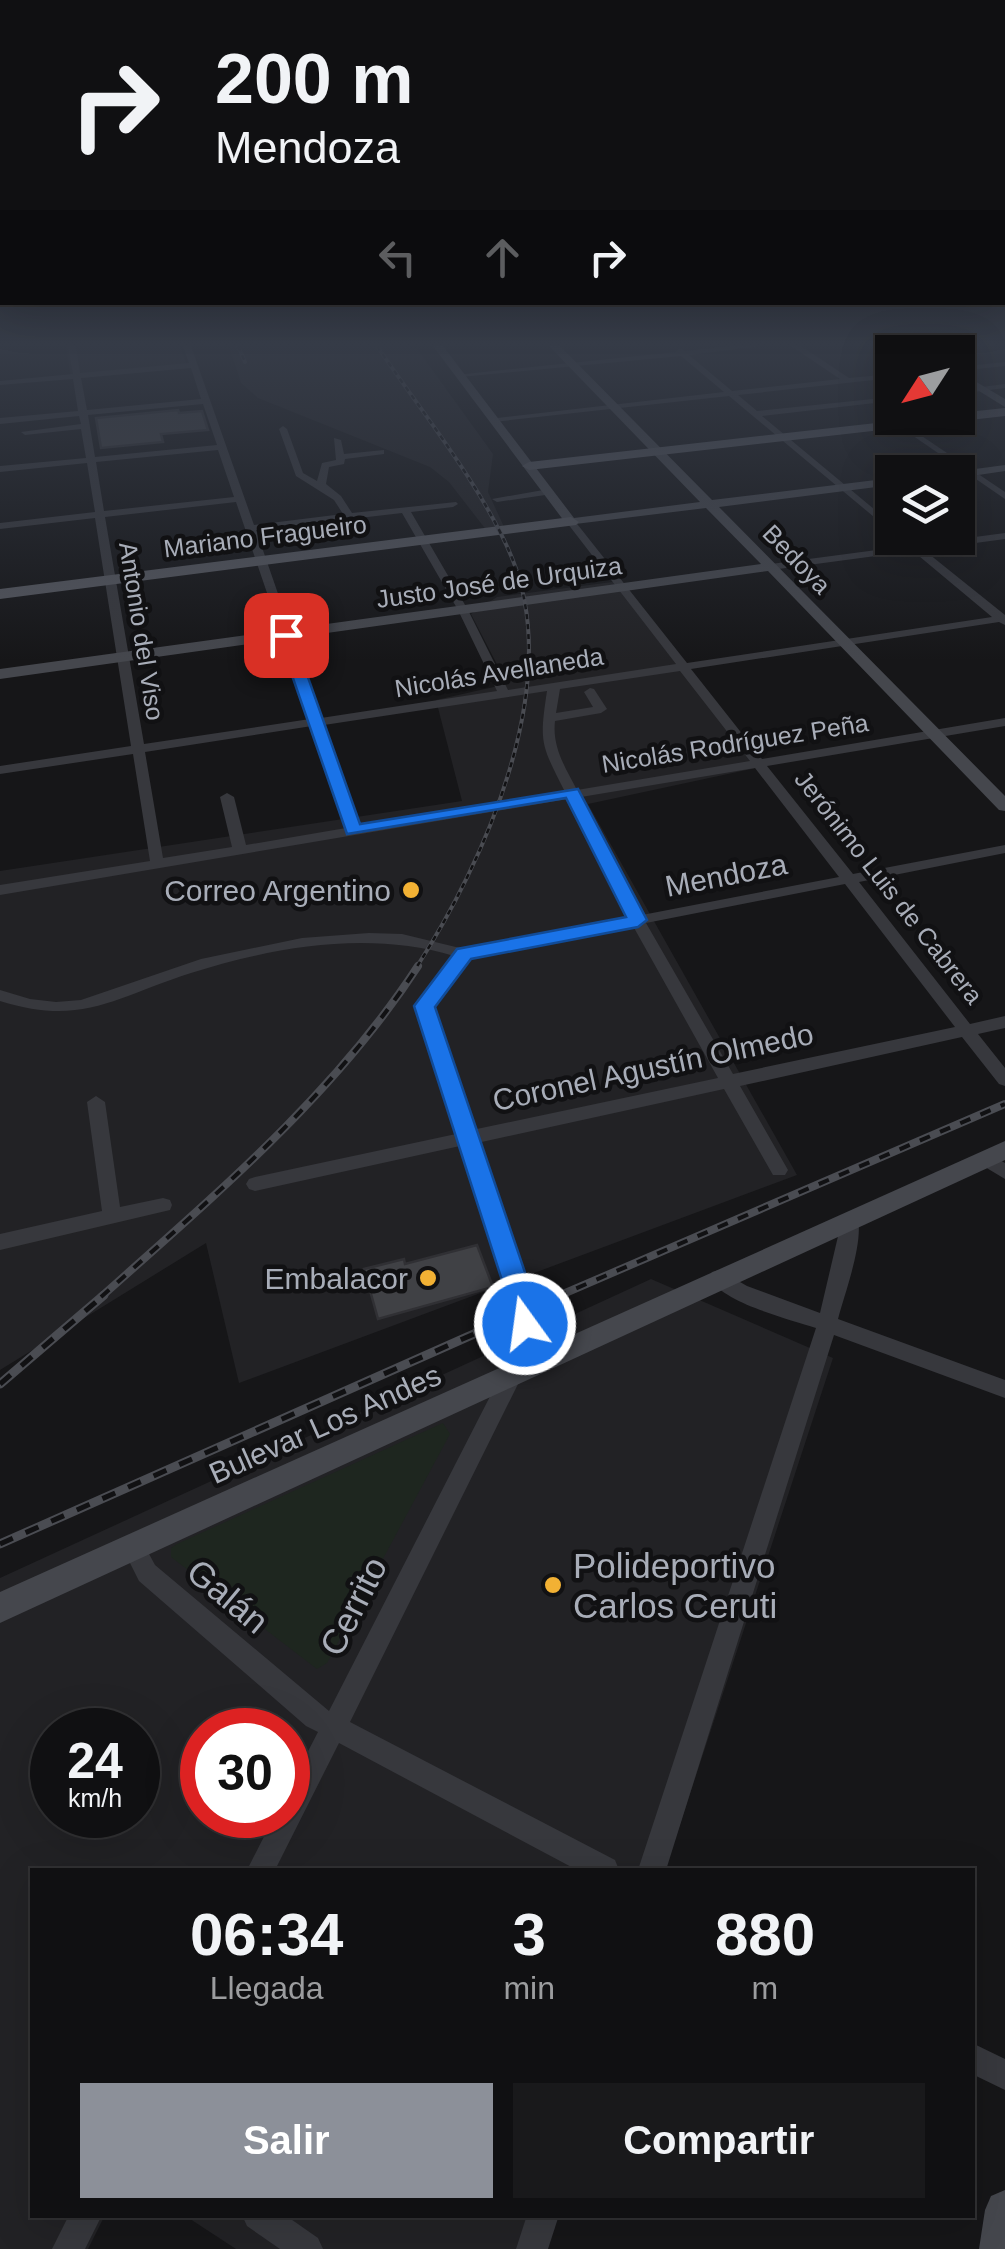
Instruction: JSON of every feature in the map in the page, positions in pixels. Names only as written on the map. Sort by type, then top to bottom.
[{"type":"main road","name":"Jerónimo Luis de Cabrera","points":[[517,451],[572,522]]},
{"type":"main road","points":[[528,466],[657,451]]},
{"type":"main road","name":"Bedoya","points":[[657,451],[1005,806]]},
{"type":"main road","points":[[975,472],[1005,468]]},
{"type":"main road","name":"Mariano Fragueiro","points":[[0,594],[875,484]]},
{"type":"main road","name":"Justo José de Urquiza","points":[[0,674],[771,567]]},
{"type":"main road","name":"Bulevar Los Andes","points":[[0,1608],[719,1278],[999,1160]]},
{"type":"main road","points":[[1000,2249],[1005,2210]]},
{"type":"street","name":"Antonio del Viso","points":[[89,451],[157,863]]},
{"type":"street","points":[[0,470],[181,451]]},
{"type":"street","points":[[222,451],[354,830]]},
{"type":"street","points":[[291,451],[299,474],[338,498],[349,516]]},
{"type":"street","points":[[324,489],[326,465],[339,463],[339,451]]},
{"type":"street","points":[[340,457],[384,455],[380,451]]},
{"type":"street","points":[[800,451],[875,514]]},
{"type":"street","points":[[975,479],[1005,496]]},
{"type":"street","points":[[497,498],[548,492]]},
{"type":"street","points":[[0,526],[239,499]]},
{"type":"street","points":[[250,528],[453,504]]},
{"type":"street","points":[[404,510],[463,610],[504,694]]},
{"type":"street","name":"Jerónimo Luis de Cabrera","points":[[572,522],[1005,1080]]},
{"type":"street","name":"Justo José de Urquiza","points":[[975,540],[1005,536]]},
{"type":"street","name":"Justo José de Urquiza","points":[[771,567],[875,553]]},
{"type":"street","points":[[925,555],[1004,620]]},
{"type":"street","name":"Nicolás Avellaneda","points":[[0,770],[1004,620]]},
{"type":"street","points":[[554,686],[550,750],[638,920],[780,1170]]},
{"type":"street","points":[[550,718],[601,709],[590,692]]},
{"type":"street","name":"Nicolás Rodríguez Peña","points":[[0,890],[1005,722]]},
{"type":"street","points":[[227,797],[240,849]]},
{"type":"street","name":"Mendoza","points":[[464,954],[1005,849]]},
{"type":"street","points":[[5,1001],[57,1010],[75,1009],[105,1002],[206,963],[290,946],[355,940],[431,942],[464,954]]},
{"type":"street","name":"Cerrito","points":[[262,1868],[512,1375],[523,1336],[524,1311],[424,1006],[464,954]]},
{"type":"street","name":"Coronel Agustín Olmedo","points":[[255,1184],[1005,1022]]},
{"type":"street","points":[[96,1102],[112,1216]]},
{"type":"street","points":[[0,1242],[163,1204]]},
{"type":"street","points":[[653,1868],[827,1324],[848,1243],[850,1220]]},
{"type":"street","points":[[719,1278],[740,1292],[1005,1389]]},
{"type":"street","name":"Galán","points":[[133,1548],[147,1573],[316,1717],[601,1868]]},
{"type":"street","points":[[975,2060],[1005,2075]]},
{"type":"street","points":[[68,2249],[84,2218]]},
{"type":"street","points":[[262,2218],[307,2249]]},
{"type":"street","points":[[532,2249],[541,2218]]},
{"type":"shaded area","points":[[390,451],[491,451],[488,492],[505,529],[487,531],[449,482],[430,467]]},
{"type":"shaded area","points":[[620,581],[765,766],[588,804],[797,1175],[239,1383],[206,1243],[0,1370],[0,871],[462,801],[436,700],[507,684],[471,614],[497,597]]},
{"type":"shaded area","points":[[651,1279],[833,1358],[666,1868],[30,1868],[30,2218],[104,2218],[88,2249],[0,2249],[0,1578]]},
{"type":"shaded area","points":[[443,1423],[450,1434],[327,1663],[317,1669],[171,1557],[171,1548],[177,1544]]},
{"type":"shaded area","points":[[189,2218],[551,2218],[541,2249],[236,2249]]},
{"type":"building","name":"Embalacor","points":[[477,1245],[493,1287],[378,1319],[364,1269],[404,1259],[405,1264]]},
{"type":"railway","points":[[416,968],[467,877],[490,825],[523,715],[529,661],[526,608],[512,558],[485,504],[451,451]]},
{"type":"railway","points":[[101,1297],[271,1142],[349,1058],[418,966]]},
{"type":"railway","points":[[556,1297],[1005,1104]]},
{"type":"railway","points":[[0,1384],[104,1295]]},
{"type":"railway","points":[[0,1544],[562,1295]]},
{"type":"place","name":"Correo Argentino","points":[[411,890]]},
{"type":"place","name":"Embalacor","points":[[428,1278]]},
{"type":"place","name":"Polideportivo Carlos Ceruti","points":[[553,1585]]},
{"type":"route","points":[[286,635],[354,830],[572,792],[638,920],[464,954],[424,1006],[520,1296],[525,1324]]}]
